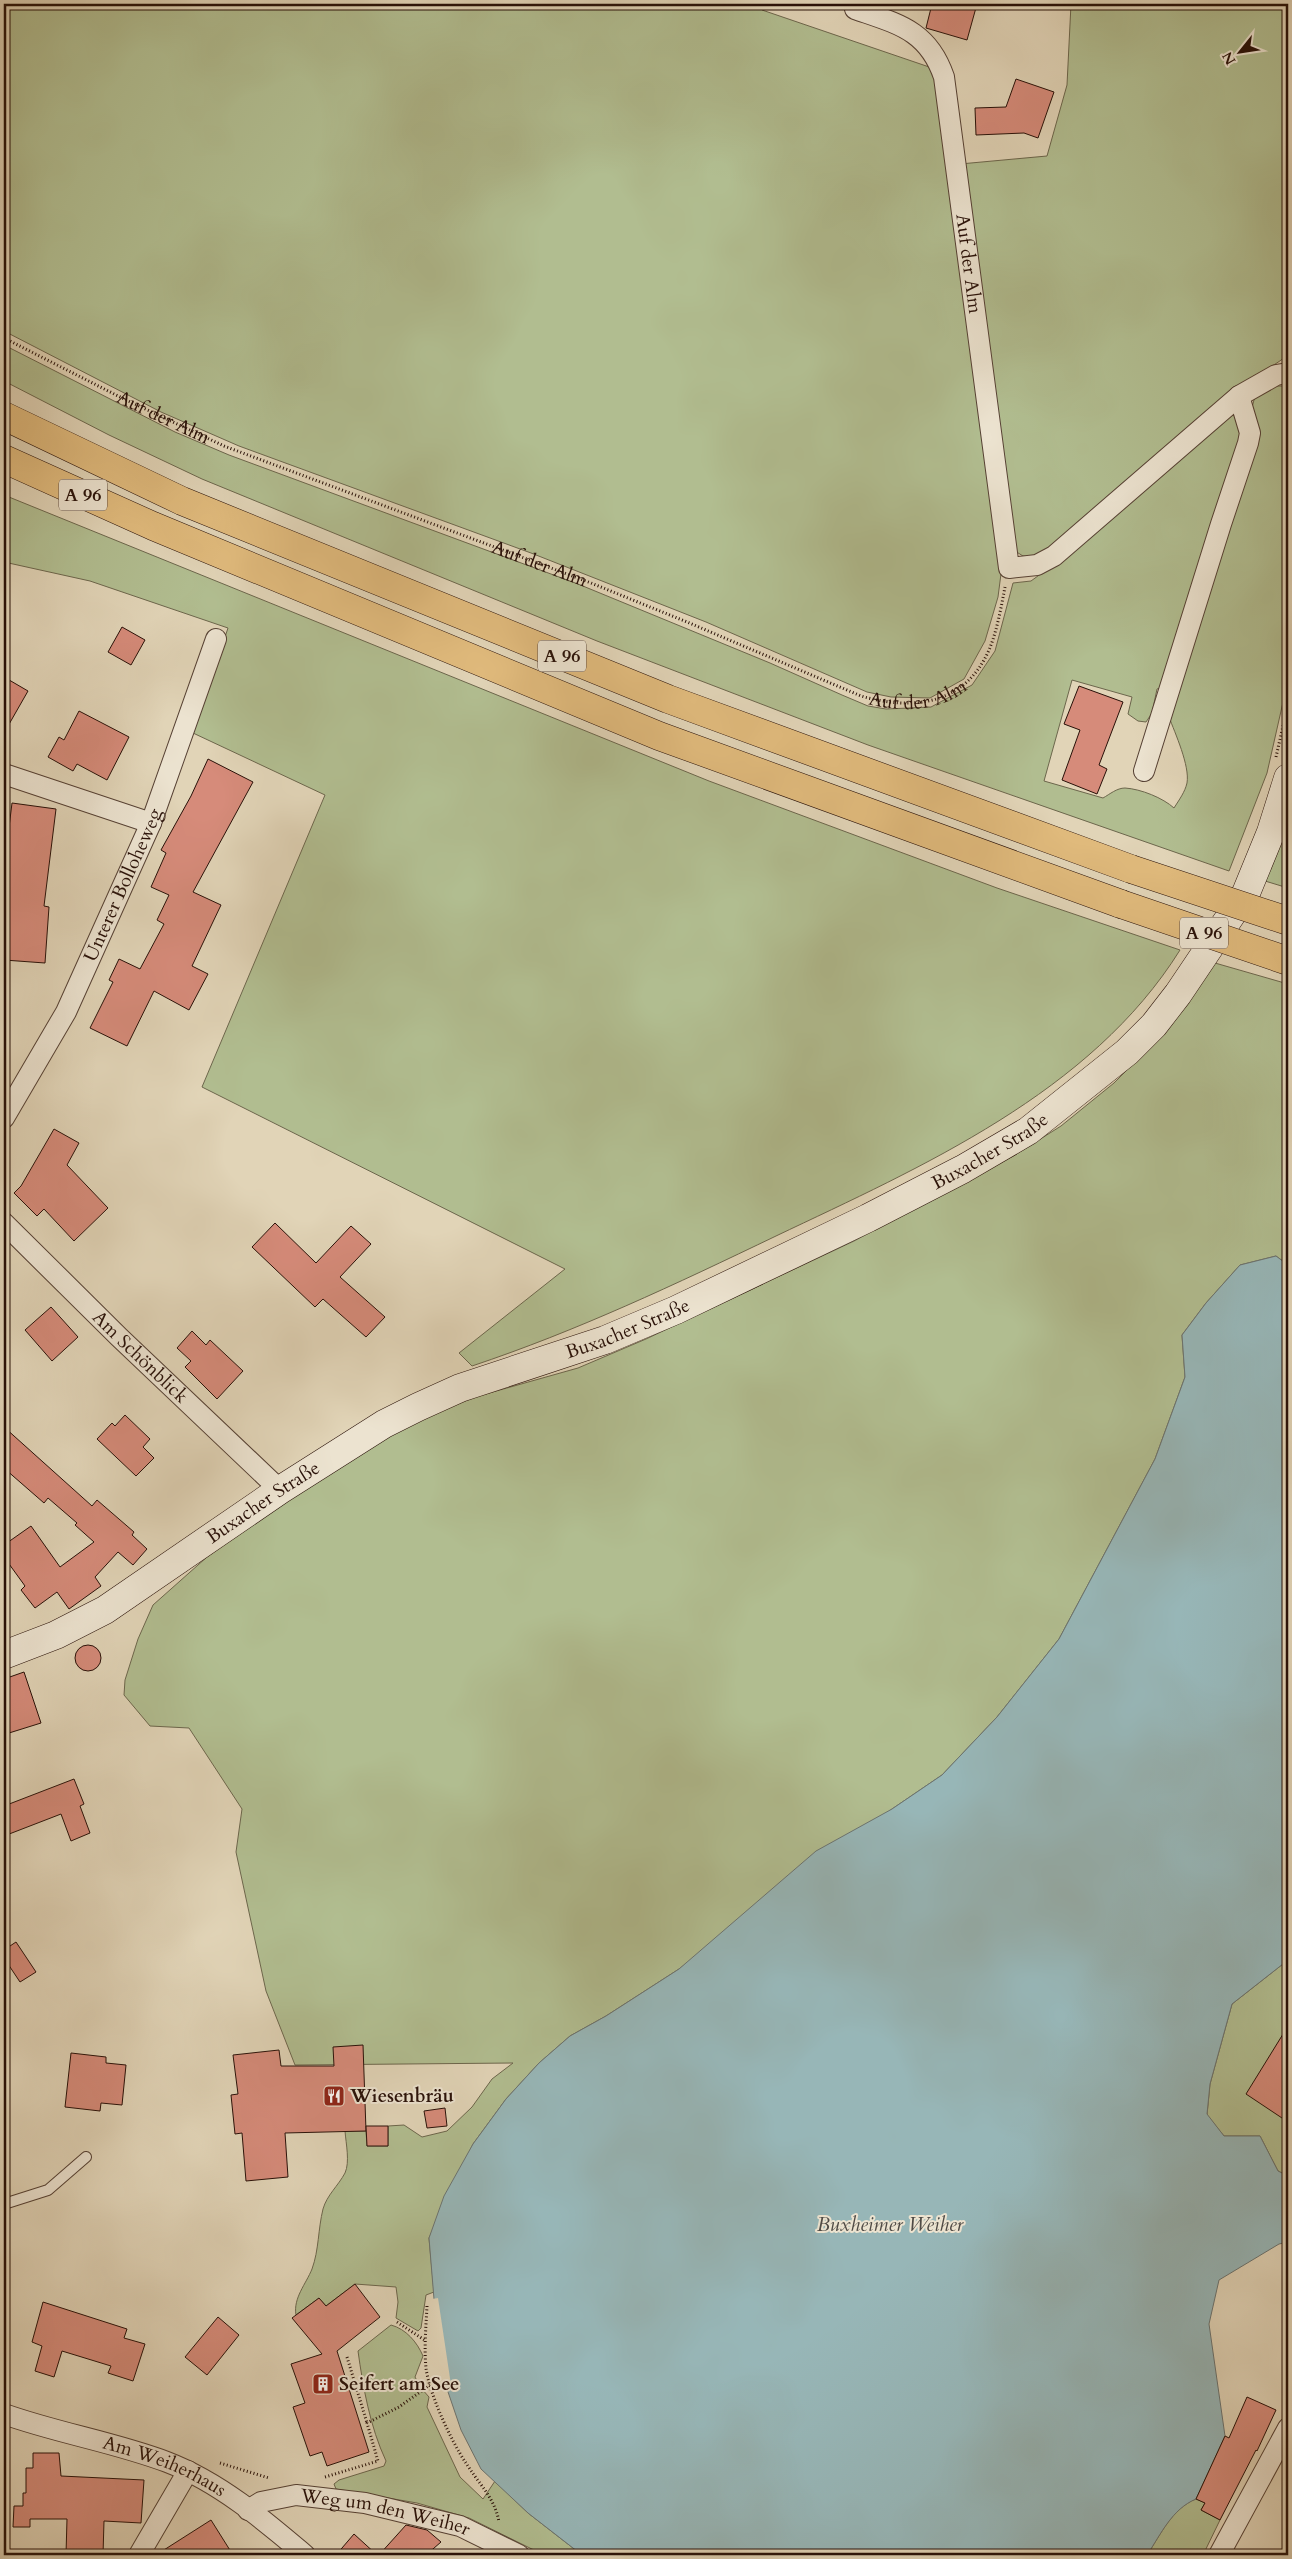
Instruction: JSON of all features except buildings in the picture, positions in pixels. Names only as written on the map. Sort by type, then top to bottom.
[{"type":"highway","name":"A 96","points":[[4,416],[182,501],[659,696],[1131,869],[1288,921]]},
{"type":"highway","name":"A 96","points":[[4,459],[153,526],[659,736],[1121,904],[1288,961]]},
{"type":"street","name":"Auf der Alm","points":[[855,9],[907,28],[919,35],[937,59],[944,77],[1009,568]]},
{"type":"street","points":[[1009,568],[1037,565],[1054,556],[1239,396],[1276,375],[1288,373]]},
{"type":"street","points":[[1144,771],[1248,444],[1250,433],[1239,396]]},
{"type":"street","name":"Unterer Bolloheweg","points":[[4,1118],[66,1012],[150,823],[216,639]]},
{"type":"street","name":"Buxacher Straße","points":[[4,1655],[56,1635],[105,1610],[280,1490],[369,1434],[418,1407],[469,1385],[605,1340],[676,1310],[820,1242],[999,1148],[1048,1117],[1127,1052],[1166,1009],[1209,949],[1246,893],[1271,832],[1281,770]]},
{"type":"street","points":[[4,774],[150,823]]},
{"type":"street","name":"Am Schönblick","points":[[4,1223],[119,1337],[280,1490]]},
{"type":"street","name":"Am Weiherhaus","points":[[4,2414],[134,2451],[188,2471],[248,2510],[305,2555]]},
{"type":"street","points":[[1219,2555],[1288,2428]]},
{"type":"street","points":[[139,2555],[188,2471]]},
{"type":"street","name":"Weg um den Weiher","points":[[248,2510],[261,2502],[296,2496],[341,2500],[409,2512],[460,2526],[519,2555]]},
{"type":"lane","points":[[4,2204],[48,2190],[86,2157]]},
{"type":"path","name":"Auf der Alm","points":[[4,338],[131,403],[224,446],[600,587],[732,640],[861,696],[886,703],[931,702],[966,684],[988,651],[1000,611],[1009,568]]},
{"type":"path","points":[[1281,770],[1288,704]]},
{"type":"path","points":[[427,2306],[426,2367],[430,2384],[453,2439],[466,2463],[493,2501],[499,2520],[500,2545]]},
{"type":"path","points":[[397,2322],[426,2341]]},
{"type":"path","points":[[322,2479],[378,2461],[347,2357]]},
{"type":"path","points":[[367,2423],[399,2407],[430,2384]]},
{"type":"green space","points":[[4,4],[763,4],[762,10],[938,70],[1002,566],[998,597],[985,641],[964,679],[930,698],[891,697],[867,692],[706,622],[531,553],[239,446],[161,412],[4,331]]},
{"type":"green space","points":[[1071,4],[1288,4],[1287,347],[1285,357],[1242,384],[1036,558],[1023,556],[1015,551],[960,164],[1047,156],[1067,85]]},
{"type":"green space","points":[[4,345],[175,432],[229,455],[578,584],[770,663],[868,706],[886,709],[931,707],[972,685],[995,651],[1013,583],[1031,581],[1064,557],[1224,415],[1233,415],[1241,422],[1242,441],[1163,687],[1157,689],[1152,713],[1146,722],[1138,721],[1128,714],[1132,697],[1072,680],[1044,781],[1103,798],[1119,789],[1131,789],[1145,792],[1174,808],[1185,790],[1187,776],[1181,750],[1169,717],[1254,400],[1257,393],[1272,386],[1286,386],[1288,408],[1288,680],[1267,773],[1229,871],[868,745],[597,641],[202,479],[109,435],[4,381]]},
{"type":"green space","points":[[4,495],[709,781],[997,888],[1180,950],[1143,1001],[1100,1045],[1051,1085],[999,1121],[944,1153],[888,1182],[701,1272],[550,1338],[472,1366],[459,1353],[565,1269],[202,1087],[325,795],[193,733],[228,628],[90,581],[4,562]]},
{"type":"green space","points":[[1288,821],[1288,888],[1265,881]]},
{"type":"green space","points":[[1215,963],[1288,984],[1288,1265],[1276,1256],[1240,1265],[1206,1303],[1182,1335],[1185,1377],[1155,1459],[1059,1639],[997,1717],[942,1775],[892,1809],[679,1969],[606,2016],[570,2036],[539,2063],[506,2099],[473,2144],[429,2238],[434,2292],[426,2295],[421,2328],[418,2331],[396,2318],[398,2302],[396,2287],[355,2284],[326,2306],[319,2298],[296,2315],[298,2297],[314,2262],[323,2209],[327,2199],[345,2173],[347,2153],[345,2131],[366,2131],[367,2146],[388,2146],[388,2126],[404,2125],[422,2137],[447,2131],[472,2107],[492,2079],[513,2063],[295,2065],[266,1991],[236,1852],[242,1809],[189,1728],[150,1726],[124,1695],[125,1680],[138,1639],[153,1605],[207,1557],[272,1509],[369,1446],[440,1411],[475,1397],[578,1368],[646,1339],[854,1241],[1015,1155],[1061,1126],[1114,1083],[1151,1046]]},
{"type":"green space","points":[[1288,1960],[1288,2176],[1278,2171],[1260,2136],[1224,2136],[1207,2115],[1210,2084],[1232,2004]]},
{"type":"green space","points":[[391,2325],[410,2337],[418,2346],[423,2356],[415,2377],[429,2397],[427,2407],[460,2477],[483,2499],[495,2481],[528,2513],[582,2555],[544,2555],[469,2518],[417,2503],[336,2489],[334,2484],[339,2480],[384,2466],[386,2461],[371,2421],[358,2351]]},
{"type":"green space","points":[[1196,2499],[1205,2503],[1201,2510],[1220,2520],[1203,2555],[1147,2555],[1162,2530],[1174,2515]]},
{"type":"water","name":"Buxheimer Weiher","points":[[1276,1256],[1288,1265],[1288,1960],[1232,2004],[1210,2084],[1207,2114],[1224,2136],[1260,2136],[1278,2171],[1288,2176],[1288,2242],[1279,2244],[1219,2280],[1209,2324],[1225,2436],[1196,2499],[1180,2509],[1162,2531],[1147,2555],[582,2555],[528,2513],[481,2469],[461,2430],[446,2386],[434,2299],[429,2238],[444,2196],[473,2144],[506,2099],[539,2063],[570,2036],[606,2016],[679,1969],[816,1851],[892,1809],[942,1775],[997,1717],[1059,1639],[1155,1459],[1185,1377],[1182,1335],[1206,1303],[1240,1265]]},
{"type":"pier","points":[[438,2298],[451,2385],[444,2385],[432,2299]]},
{"type":"place","name":"Wiesenbräu","points":[[334,2096]]},
{"type":"place","name":"Seifert am See","points":[[323,2384]]}]
